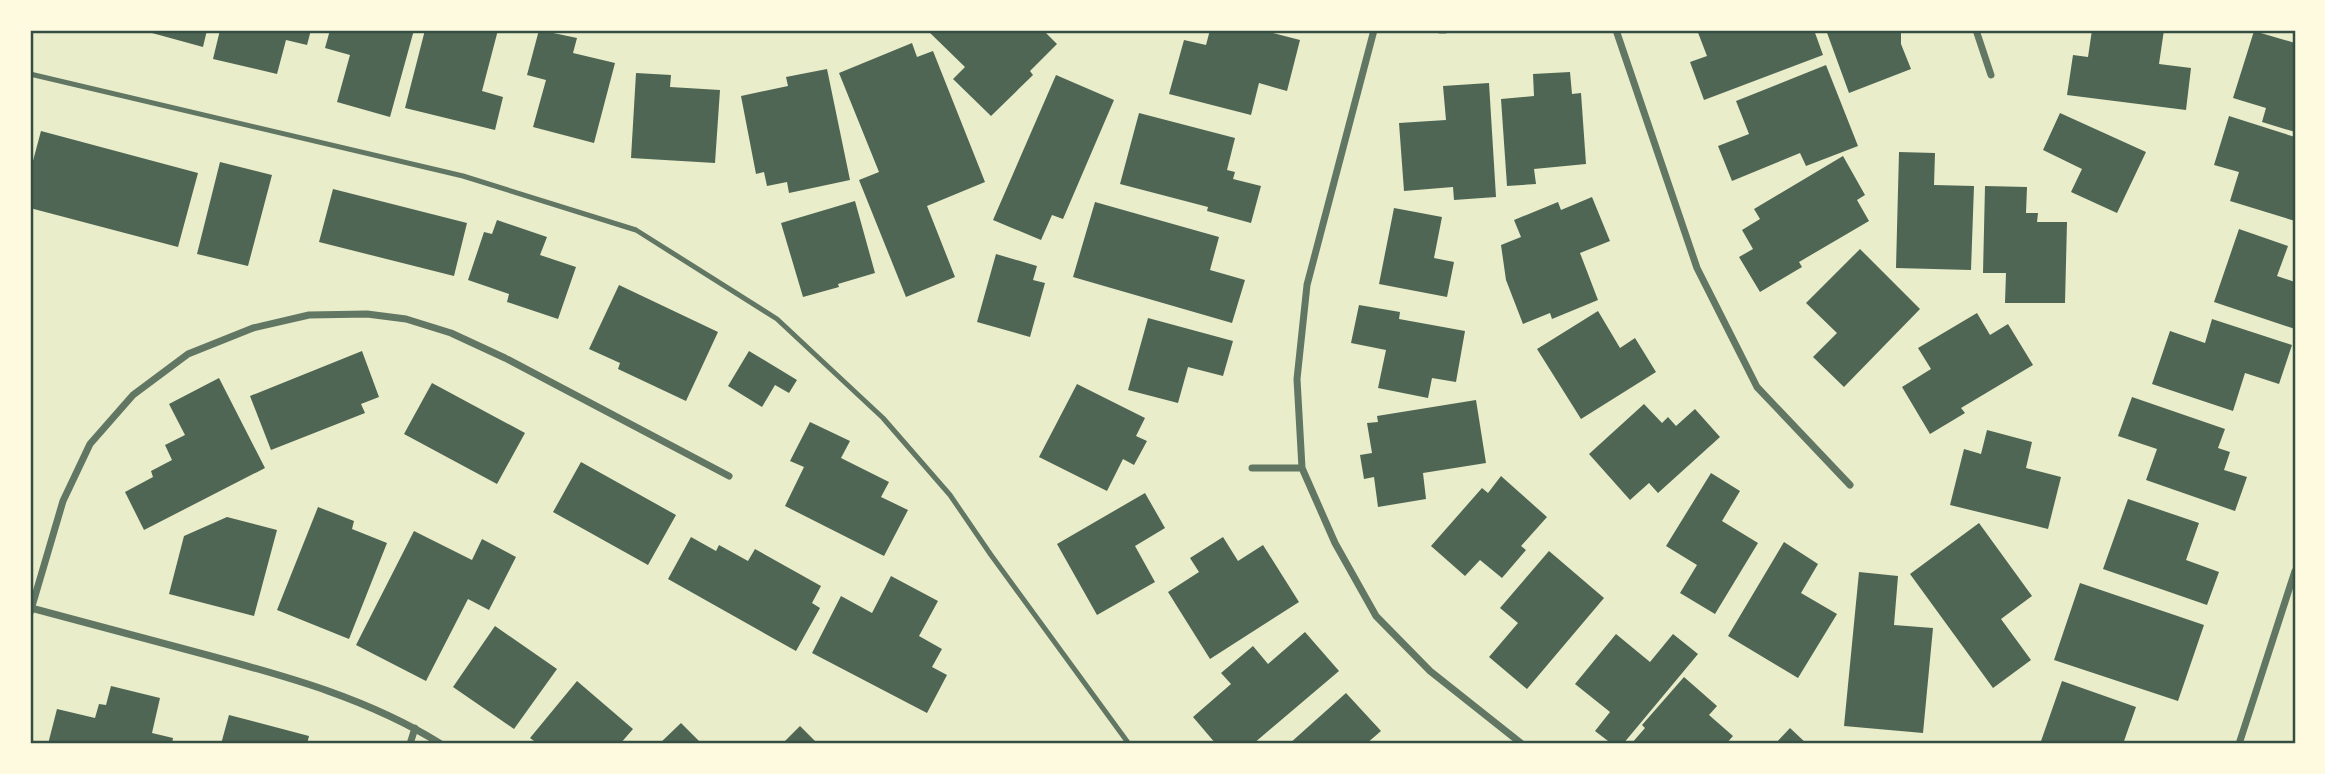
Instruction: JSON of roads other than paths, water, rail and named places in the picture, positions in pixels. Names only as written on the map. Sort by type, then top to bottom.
[{"type":"street","points":[[1374,30],[1307,285],[1297,379],[1303,468],[1335,543],[1376,616],[1430,671],[1522,744]]},
{"type":"street","points":[[1616,30],[1697,268],[1757,387],[1850,485]]},
{"type":"street","points":[[1976,30],[1991,75]]},
{"type":"street","points":[[441,744],[371,707],[310,683],[30,611],[62,501],[90,444],[132,395],[188,354],[253,328],[309,315],[367,314],[406,319],[451,333],[505,358],[729,476]]},
{"type":"street","points":[[1252,468],[1303,468]]},
{"type":"street","points":[[2239,744],[2295,571]]},
{"type":"street","points":[[410,744],[415,728]]},
{"type":"lane","points":[[30,74],[463,176],[636,230],[777,318],[883,418],[950,495],[1129,744]]}]
